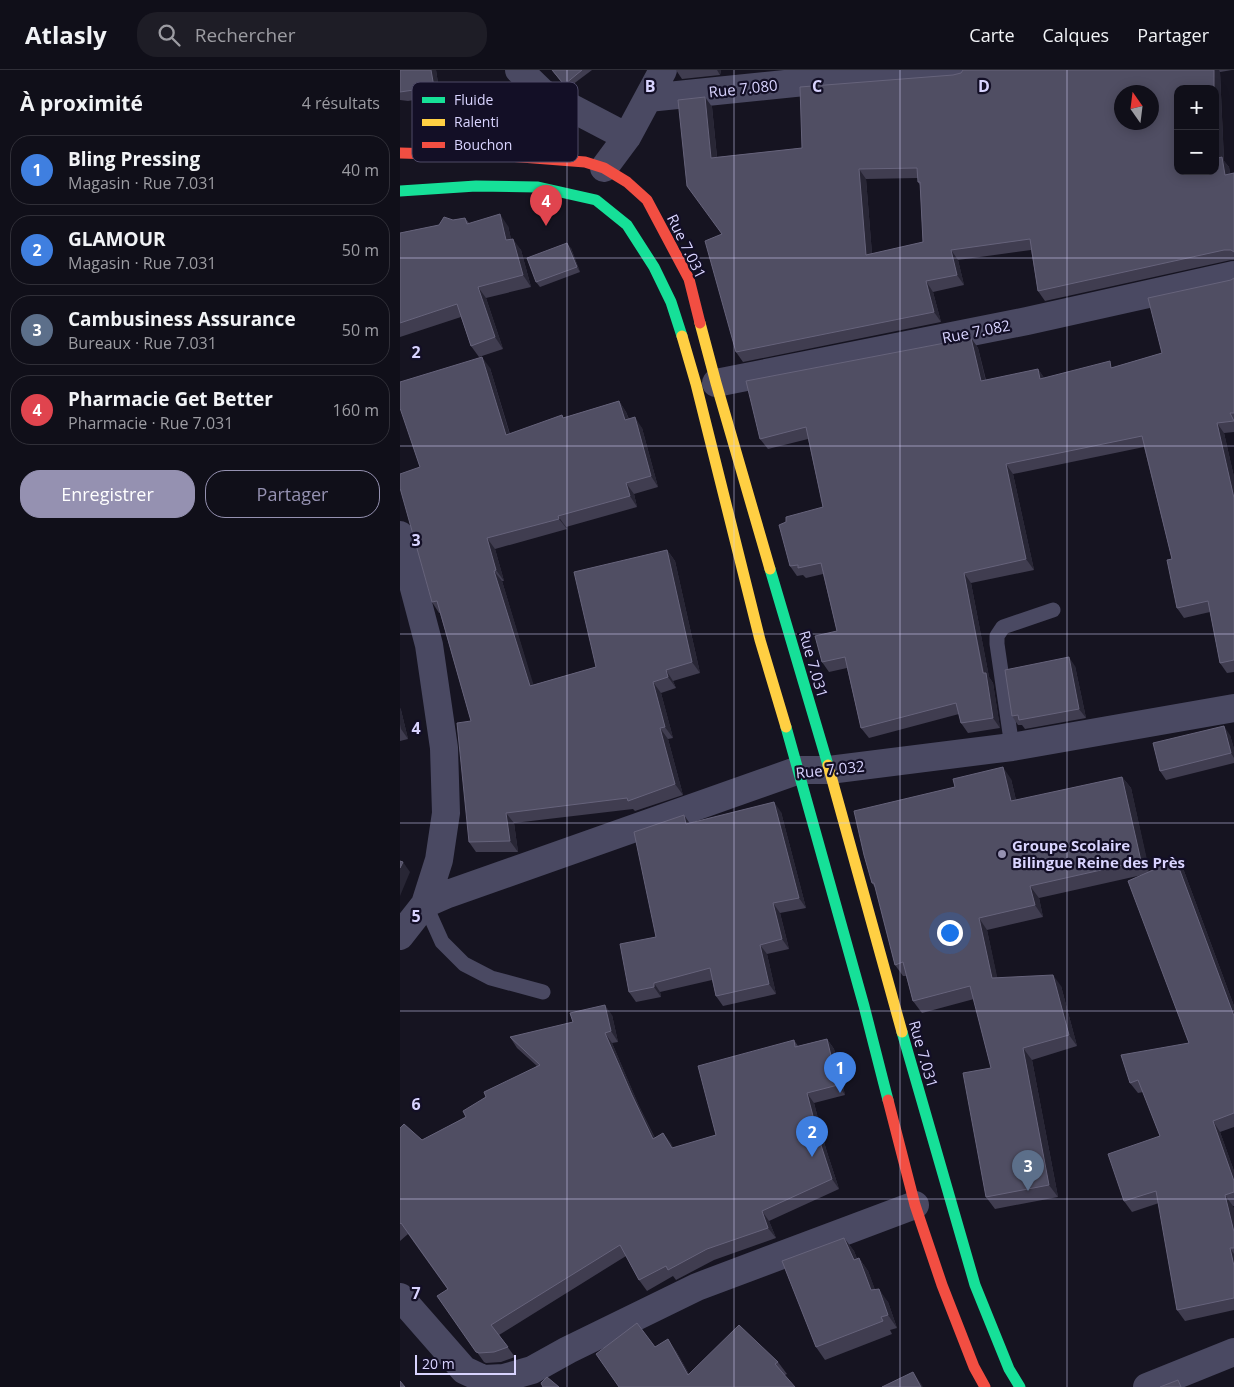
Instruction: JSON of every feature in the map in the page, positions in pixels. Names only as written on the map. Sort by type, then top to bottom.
[{"type":"main road","name":"Rue 7.031","points":[[578,161],[604,168],[627,182],[647,200],[689,279],[716,383],[976,1285],[1008,1369],[1020,1387]]},
{"type":"main road","points":[[400,191],[476,186],[538,187],[596,200],[627,225],[654,267],[671,302],[696,384],[760,640],[799,770],[916,1205],[942,1285],[974,1368],[985,1387]]},
{"type":"street","points":[[519,70],[532,82]]},
{"type":"street","points":[[604,168],[627,136],[663,70]]},
{"type":"street","name":"Rue 7.080","points":[[648,98],[853,77],[959,70]]},
{"type":"street","points":[[578,110],[627,136]]},
{"type":"street","name":"Rue 7.082","points":[[716,383],[1027,321],[1234,276]]},
{"type":"street","points":[[400,535],[430,645],[444,748],[446,814],[439,860],[425,904]]},
{"type":"street","name":"Rue 7.032","points":[[400,936],[425,904],[448,894],[799,770],[829,770],[1012,747],[1234,708]]},
{"type":"street","points":[[400,1297],[464,1370],[483,1379],[504,1378],[532,1370],[568,1350],[697,1287],[916,1205]]},
{"type":"street","points":[[1147,1387],[1234,1352]]},
{"type":"lane","points":[[1012,747],[997,636],[1003,627],[1053,610]]},
{"type":"lane","points":[[425,904],[442,942],[464,964],[491,978],[543,992]]},
{"type":"building","points":[[400,70],[431,70],[433,82],[412,82],[412,90],[400,92]]},
{"type":"building","points":[[552,70],[582,70],[567,82],[562,82]]},
{"type":"building","points":[[963,70],[1214,70],[1214,85],[1174,85],[1174,175],[1219,175],[1219,158],[1222,157],[1225,175],[1234,173],[1234,252],[1224,250],[1038,291],[1030,239],[951,250],[957,275],[926,281],[934,312],[736,352],[705,241],[722,234],[687,186],[678,100],[705,97],[711,158],[802,148],[800,87],[961,73]],"holes":[[[917,168],[918,182],[920,182],[923,242],[866,255],[859,169]]]},
{"type":"building","points":[[500,214],[506,240],[513,239],[523,275],[478,287],[495,337],[471,346],[457,304],[400,323],[400,233],[439,225],[444,217],[453,220],[465,218],[467,224]]},
{"type":"building","points":[[567,243],[577,267],[536,282],[527,258]]},
{"type":"building","points":[[1234,278],[1234,413],[1230,413],[1234,421],[1217,423],[1234,498],[1234,660],[1220,663],[1208,601],[1177,608],[1167,560],[1172,559],[1142,436],[1006,464],[1026,559],[964,573],[983,673],[986,673],[993,718],[961,723],[956,703],[861,728],[845,657],[822,662],[815,636],[837,631],[821,563],[798,568],[798,565],[790,566],[779,525],[786,522],[786,517],[823,507],[806,427],[760,439],[746,381],[971,338],[981,381],[1038,369],[1040,379],[1110,361],[1111,368],[1162,353],[1148,298]]},
{"type":"building","points":[[482,357],[506,435],[562,415],[563,418],[619,401],[625,420],[635,417],[651,476],[626,483],[630,496],[558,516],[559,519],[487,538],[496,570],[494,571],[530,686],[596,667],[574,572],[667,550],[692,662],[666,670],[668,677],[653,682],[665,727],[660,728],[675,784],[628,801],[627,798],[506,813],[510,841],[469,842],[457,723],[471,721],[437,601],[432,602],[400,488],[400,474],[420,467],[400,408],[400,382]]},
{"type":"building","points":[[1069,657],[1079,709],[1019,720],[1018,715],[1012,716],[1005,670]]},
{"type":"building","points":[[1224,726],[1231,753],[1160,771],[1153,743]]},
{"type":"building","points":[[1003,767],[1011,801],[1122,777],[1141,861],[1030,886],[1035,905],[979,918],[992,978],[1053,975],[1069,1035],[1023,1048],[1049,1185],[986,1197],[963,1073],[991,1068],[970,986],[913,1001],[903,962],[895,965],[874,883],[872,883],[864,855],[854,811],[955,787],[953,779]]},
{"type":"building","points":[[774,802],[799,898],[773,903],[782,939],[760,945],[769,984],[716,996],[710,968],[654,983],[654,987],[629,992],[620,944],[656,937],[634,832],[684,815],[686,824]]},
{"type":"building","points":[[1176,860],[1234,1016],[1234,1113],[1213,1121],[1234,1181],[1234,1192],[1225,1195],[1234,1232],[1234,1248],[1230,1248],[1234,1266],[1234,1298],[1177,1310],[1156,1191],[1124,1201],[1108,1154],[1160,1136],[1138,1080],[1130,1083],[1121,1055],[1189,1043],[1128,881]]},
{"type":"building","points":[[605,1005],[611,1031],[605,1033],[632,1095],[653,1139],[663,1133],[672,1148],[716,1135],[698,1066],[794,1040],[795,1047],[827,1039],[838,1085],[807,1093],[832,1179],[762,1211],[768,1228],[707,1249],[668,1270],[666,1266],[639,1280],[620,1245],[491,1325],[508,1347],[494,1352],[476,1352],[437,1296],[448,1289],[400,1224],[400,1128],[404,1124],[422,1140],[466,1117],[463,1111],[486,1097],[484,1092],[540,1065],[510,1037],[573,1022],[570,1013]]},
{"type":"building","points":[[844,1238],[854,1260],[859,1258],[871,1290],[879,1289],[888,1315],[881,1317],[883,1321],[816,1347],[782,1261]]},
{"type":"building","points":[[637,1323],[655,1347],[668,1339],[688,1375],[739,1325],[778,1362],[775,1364],[795,1387],[619,1387],[596,1354]]},
{"type":"building","points":[[913,1372],[921,1387],[882,1387]]},
{"type":"building","points":[[547,1377],[559,1387],[543,1387],[541,1383]]},
{"type":"building","points":[[1178,1380],[1181,1387],[1160,1387]]},
{"type":"traffic: fast","points":[[400,191],[476,186],[538,187],[596,200],[627,225],[654,267],[671,302],[682,336]]},
{"type":"traffic: fast","points":[[770,569],[828,765]]},
{"type":"traffic: fast","points":[[786,727],[864,1006],[888,1100]]},
{"type":"traffic: fast","points":[[902,1032],[975,1285],[1009,1369],[1020,1387]]},
{"type":"traffic: slow","points":[[700,323],[770,569]]},
{"type":"traffic: slow","points":[[682,336],[696,384],[760,640],[786,727]]},
{"type":"traffic: slow","points":[[828,765],[902,1032]]},
{"type":"traffic: jam","points":[[400,153],[412,153]]},
{"type":"traffic: jam","points":[[578,161],[604,168],[627,182],[647,200],[689,279],[700,323]]},
{"type":"traffic: jam","points":[[888,1100],[915,1205],[942,1285],[974,1367],[985,1387]]},
{"type":"place","name":"Pharmacie Get Better","points":[[546,226]]},
{"type":"place","name":"Groupe Scolaire Bilingue Reine des Près","points":[[1002,854]]},
{"type":"place","name":"Bling Pressing","points":[[840,1093]]},
{"type":"place","name":"GLAMOUR","points":[[812,1157]]},
{"type":"place","name":"Cambusiness Assurance","points":[[1028,1191]]}]
